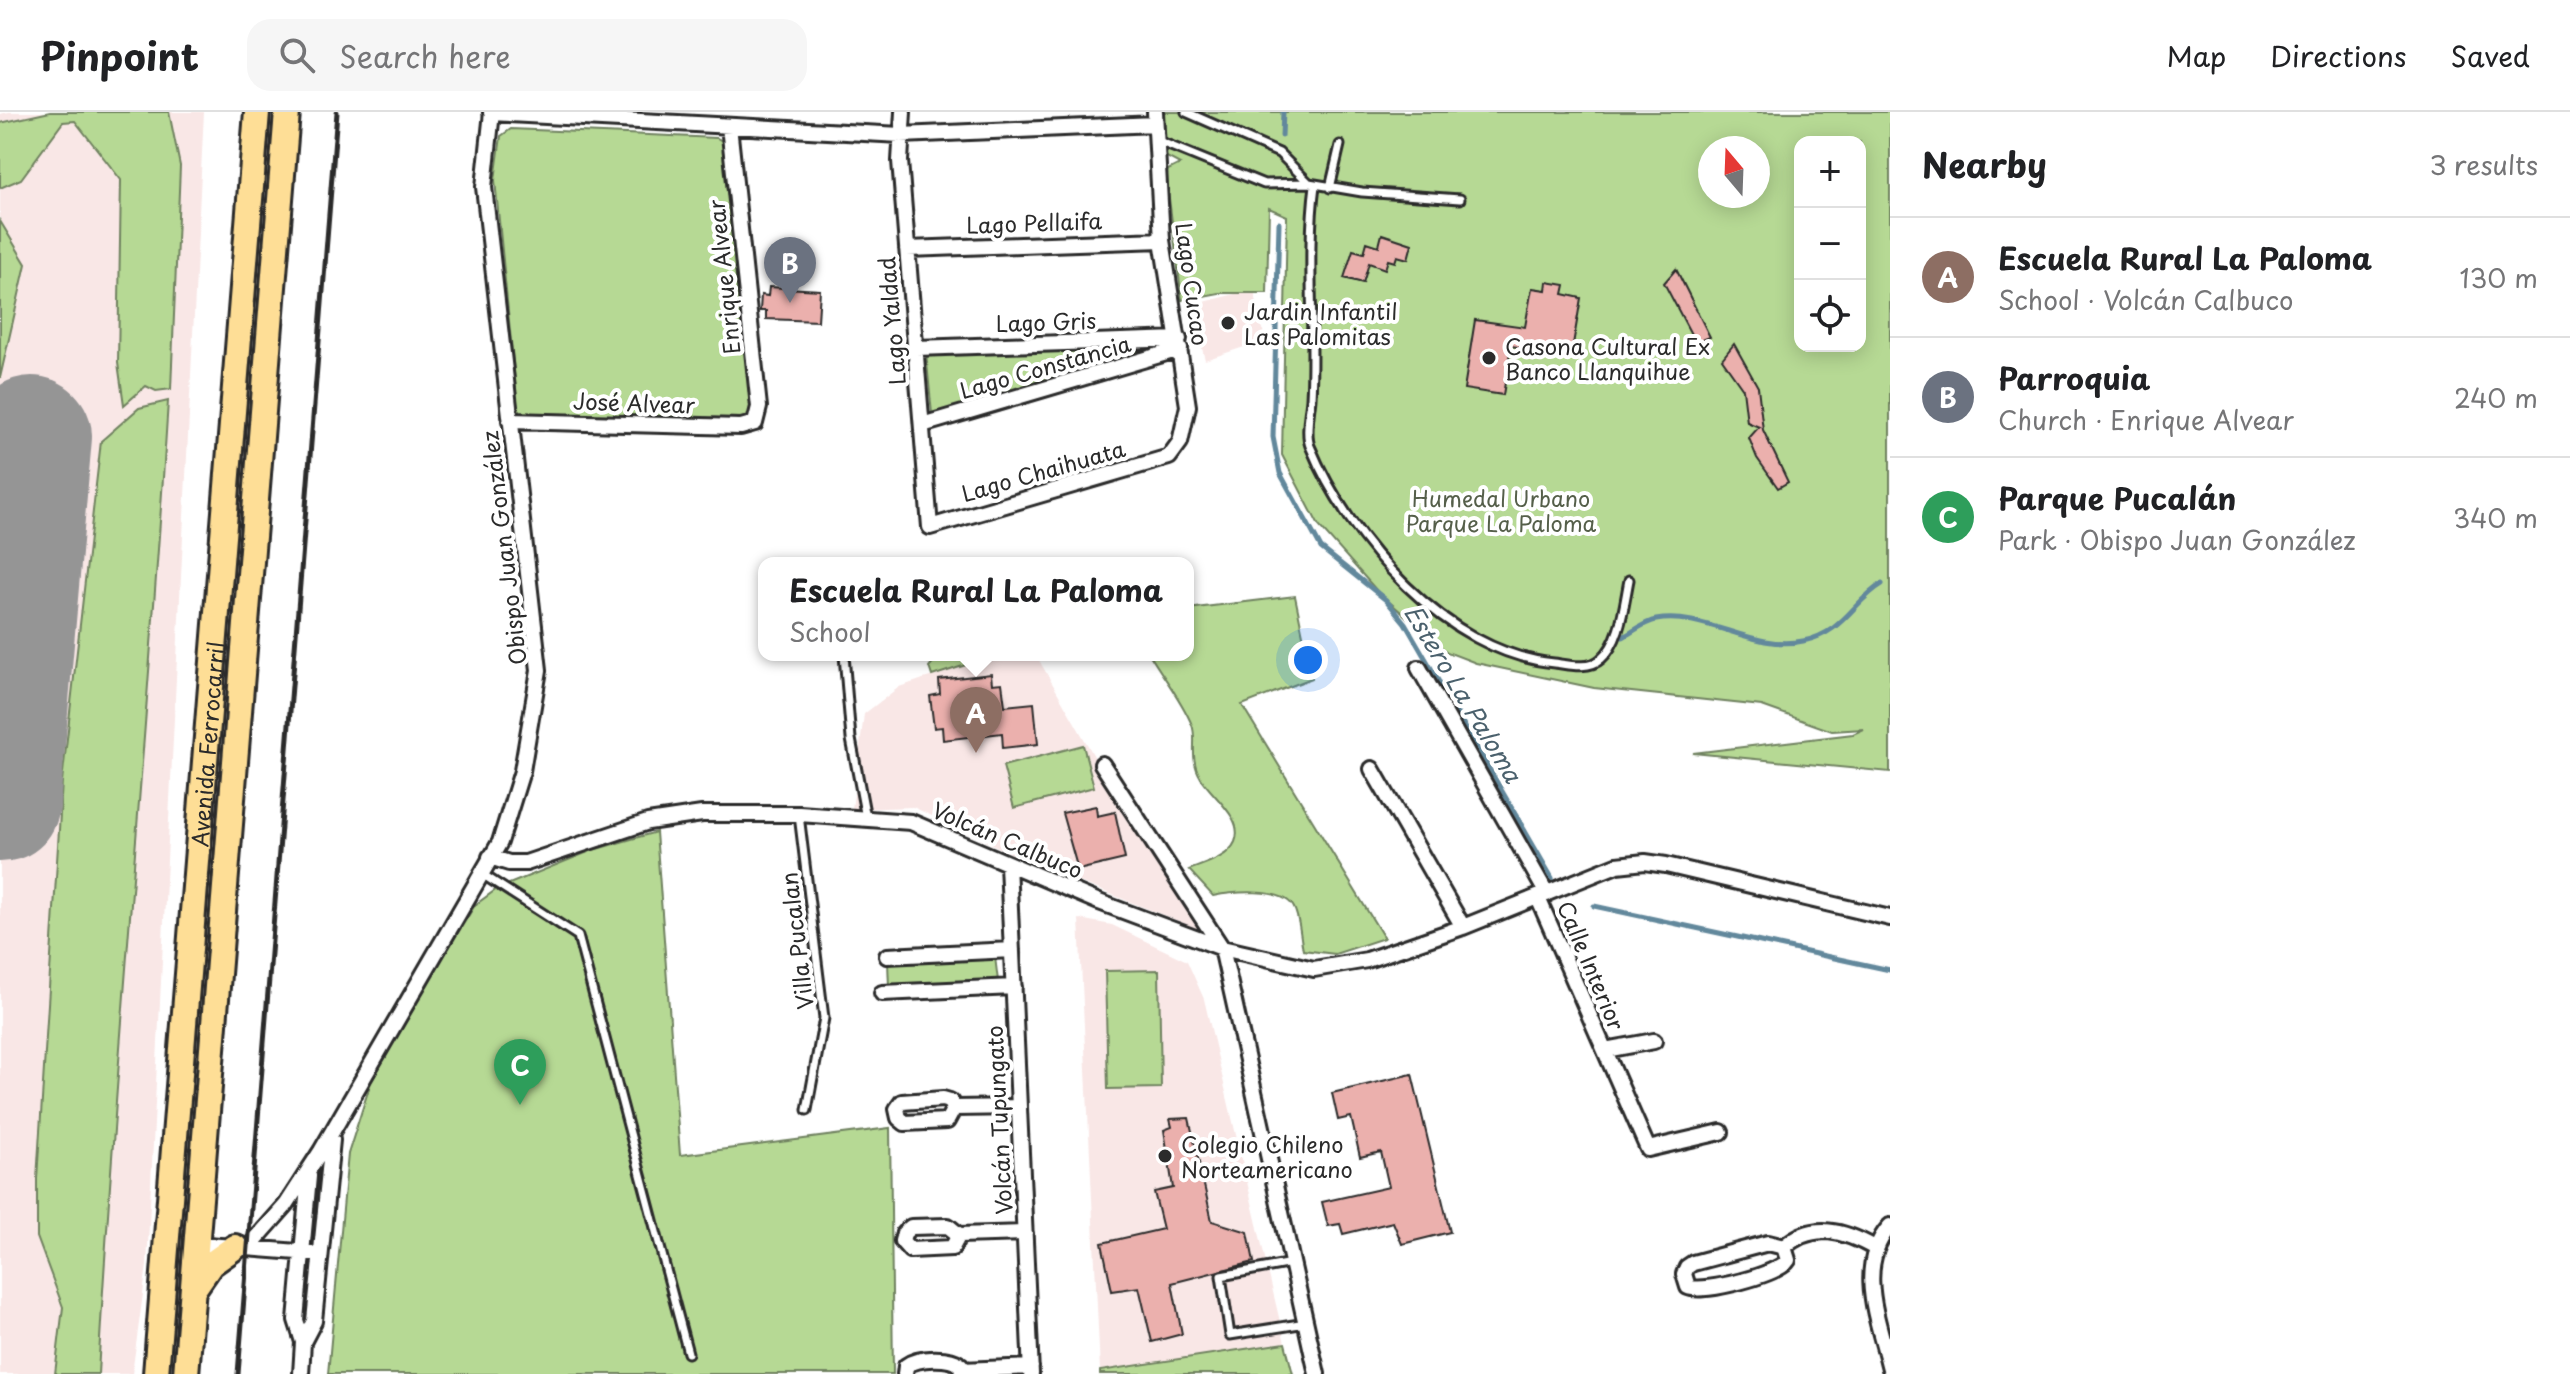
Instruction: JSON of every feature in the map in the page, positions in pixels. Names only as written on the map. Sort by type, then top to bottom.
[{"type":"main road","name":"Avenida Ferrocarril","points":[[156,1374],[257,112]]},
{"type":"main road","name":"Avenida Ferrocarril","points":[[186,1374],[287,112]]},
{"type":"main road","points":[[166,1242],[195,1244]]},
{"type":"main road","points":[[192,1292],[211,1264],[241,1247]]},
{"type":"street","points":[[492,112],[901,135],[1155,125]]},
{"type":"street","name":"Obispo Juan González","points":[[241,1247],[286,1205],[311,1167],[490,857],[511,815],[539,681],[484,187],[492,112]]},
{"type":"street","name":"Lago Yaldad","points":[[903,112],[900,161],[930,527]]},
{"type":"street","name":"Lago Cucao","points":[[1155,125],[1162,240],[1188,406],[1180,442],[1169,457]]},
{"type":"street","name":"Enrique Alvear","points":[[729,126],[759,407],[755,423]]},
{"type":"street","name":"Lago Pellaifa","points":[[907,249],[1162,240]]},
{"type":"street","name":"Lago Gris","points":[[916,348],[1179,344]]},
{"type":"street","name":"Lago Constancia","points":[[922,425],[1179,344]]},
{"type":"street","name":"José Alvear","points":[[510,421],[741,427],[755,423]]},
{"type":"street","name":"Lago Chaihuata","points":[[930,527],[1169,457]]},
{"type":"street","name":"Calle Interior","points":[[1419,668],[1543,896],[1648,1149],[1721,1132]]},
{"type":"street","points":[[1102,764],[1222,948],[1317,1374]]},
{"type":"street","points":[[1372,769],[1463,927]]},
{"type":"street","name":"Volcán Calbuco","points":[[490,857],[509,863],[526,863],[663,818],[715,813],[799,814],[920,823],[1008,864],[1222,948],[1292,966],[1326,968],[1367,960],[1496,916],[1617,865],[1645,862],[1890,918]]},
{"type":"street","name":"Volcán Tupungato","points":[[1008,864],[1031,1371]]},
{"type":"street","points":[[887,956],[1012,950]]},
{"type":"street","points":[[882,993],[1014,987]]},
{"type":"street","name":"Calle Interior","points":[[1605,1050],[1654,1041]]},
{"type":"street","points":[[954,1108],[1019,1107]]},
{"type":"street","name":"Obispo Juan González","points":[[303,1342],[314,1321],[335,1123]]},
{"type":"street","name":"Obispo Juan González","points":[[303,1342],[296,1320],[311,1167]]},
{"type":"street","points":[[1890,1226],[1875,1248],[1869,1276],[1890,1369]]},
{"type":"street","points":[[1784,1247],[1788,1260],[1777,1270],[1701,1291],[1688,1287],[1685,1281],[1687,1267],[1693,1263],[1768,1243],[1784,1247],[1799,1237],[1833,1230],[1846,1232],[1875,1248]]},
{"type":"street","points":[[959,1235],[1025,1233]]},
{"type":"street","points":[[195,1244],[320,1254]]},
{"type":"street","points":[[301,1374],[303,1342]]},
{"type":"street","points":[[905,1374],[906,1366],[914,1361],[954,1360],[962,1372],[1031,1371]]},
{"type":"lane","points":[[1186,112],[1279,153],[1312,184],[1314,334],[1309,443],[1348,514],[1434,612],[1499,651],[1549,663],[1584,666],[1599,662],[1609,651],[1620,622],[1629,580]]},
{"type":"lane","points":[[1155,125],[1264,184],[1312,184],[1460,199]]},
{"type":"lane","points":[[1330,188],[1340,145]]},
{"type":"lane","points":[[844,661],[851,739],[866,818]]},
{"type":"lane","name":"Villa Pucalan","points":[[799,814],[824,1018],[807,1110]]},
{"type":"lane","points":[[480,873],[578,936],[688,1353]]},
{"type":"lane","points":[[1292,1263],[1221,1276],[1230,1335],[1306,1323]]},
{"type":"shaded area","points":[[204,112],[147,1265],[132,1374],[0,1374],[0,114]]},
{"type":"shaded area","name":"Jardin Infantil Las Palomitas","points":[[1235,294],[1255,294],[1265,340],[1205,360],[1191,305]]},
{"type":"shaded area","points":[[979,661],[1039,661],[1114,791],[1201,930],[1032,863],[913,807],[852,809],[864,714],[899,687]]},
{"type":"shaded area","name":"Colegio Chileno Norteamericano","points":[[1079,919],[1112,925],[1187,961],[1204,999],[1285,1343],[1100,1371]]},
{"type":"green space","points":[[50,112],[169,112],[180,166],[171,389],[156,391],[146,386],[124,405],[118,363],[121,180],[75,121],[63,122],[21,179],[0,188],[0,123]]},
{"type":"green space","name":"Humedal Urbano Parque La Paloma","points":[[1158,112],[1890,112],[1890,772],[1693,753],[1853,734],[1864,729],[1832,731],[1762,706],[1594,688],[1476,663],[1447,652],[1378,592],[1319,526],[1282,455],[1287,216],[1269,208],[1267,293],[1219,293],[1182,300],[1166,175],[1168,170],[1180,164],[1159,153]]},
{"type":"green space","points":[[511,129],[717,138],[727,144],[754,413],[745,421],[527,416],[518,412],[495,180],[501,136]]},
{"type":"green space","points":[[0,221],[26,264],[0,378]]},
{"type":"green space","points":[[1157,346],[1156,349],[932,414],[926,352]]},
{"type":"green space","points":[[168,401],[98,1374],[55,1374],[63,1307],[37,1237],[37,1179],[62,782],[101,441],[139,408]]},
{"type":"green space","points":[[1295,596],[1312,678],[1242,705],[1384,938],[1335,954],[1303,950],[1297,916],[1287,900],[1256,892],[1213,896],[1189,870],[1227,852],[1232,848],[1237,833],[1226,808],[1197,770],[1192,725],[1154,661],[1194,661],[1194,608]]},
{"type":"green space","points":[[934,661],[978,661],[932,676],[929,667]]},
{"type":"green space","points":[[1083,745],[1094,787],[1014,808],[1003,766]]},
{"type":"green space","points":[[656,832],[680,1155],[890,1128],[893,1374],[328,1374],[348,1154],[371,1082],[445,954],[475,905],[497,889],[593,850]]},
{"type":"green space","points":[[995,957],[998,981],[889,987],[888,962]]},
{"type":"green space","points":[[1159,970],[1161,1088],[1108,1089],[1105,971]]},
{"type":"green space","points":[[1285,1343],[1293,1374],[1100,1374],[1100,1371]]},
{"type":"building","points":[[1382,234],[1412,244],[1408,259],[1397,256],[1395,262],[1388,260],[1385,269],[1369,263],[1363,283],[1344,278],[1353,250],[1364,253],[1367,242],[1379,246]]},
{"type":"building","points":[[1676,269],[1710,337],[1694,340],[1664,283]]},
{"type":"building","points":[[1547,282],[1565,285],[1563,294],[1581,298],[1571,356],[1511,346],[1503,395],[1464,389],[1475,320],[1525,327],[1532,288],[1546,290]]},
{"type":"building","points":[[769,287],[820,290],[818,321],[766,319],[766,311],[760,311],[761,295],[768,296]]},
{"type":"building","points":[[1734,344],[1758,387],[1763,430],[1788,482],[1778,488],[1757,458],[1749,438],[1759,427],[1747,422],[1743,389],[1722,359]]},
{"type":"building","points":[[991,674],[992,684],[1002,683],[1005,706],[1034,703],[1038,744],[1003,748],[1002,733],[943,740],[942,727],[934,728],[930,696],[940,694],[939,680]]},
{"type":"building","points":[[1096,806],[1097,816],[1115,812],[1125,859],[1078,870],[1062,813]]},
{"type":"building","points":[[1412,1074],[1450,1232],[1402,1244],[1393,1222],[1343,1234],[1340,1224],[1328,1226],[1322,1202],[1389,1187],[1381,1152],[1360,1157],[1351,1117],[1338,1120],[1332,1093]]},
{"type":"building","points":[[1189,1118],[1212,1221],[1248,1232],[1254,1262],[1172,1283],[1182,1334],[1152,1342],[1139,1287],[1112,1291],[1102,1243],[1163,1229],[1154,1192],[1173,1188],[1164,1130],[1172,1127],[1170,1119]]},
{"type":"waterway","name":"Estero La Paloma","points":[[1282,136],[1283,112]]},
{"type":"waterway","name":"Estero La Paloma","points":[[1279,223],[1273,437],[1280,473],[1321,548],[1386,600],[1405,623],[1552,878]]},
{"type":"waterway","points":[[1623,637],[1652,621],[1674,619],[1693,621],[1766,641],[1803,641],[1829,631],[1882,584]]},
{"type":"waterway","name":"Estero La Paloma","points":[[1594,906],[1890,970]]},
{"type":"runway","points":[[0,802],[32,436]]},
{"type":"railway","points":[[238,1374],[337,112]]},
{"type":"place","name":"Parroquia","points":[[790,303]]},
{"type":"place","name":"Jardin Infantil Las Palomitas","points":[[1228,323]]},
{"type":"place","name":"Casona Cultural Ex Banco Llanquihue","points":[[1489,358]]},
{"type":"place","name":"Escuela Rural La Paloma","points":[[976,753]]},
{"type":"place","name":"Parque Pucalán","points":[[520,1105]]},
{"type":"place","name":"Colegio Chileno Norteamericano","points":[[1165,1156]]}]
